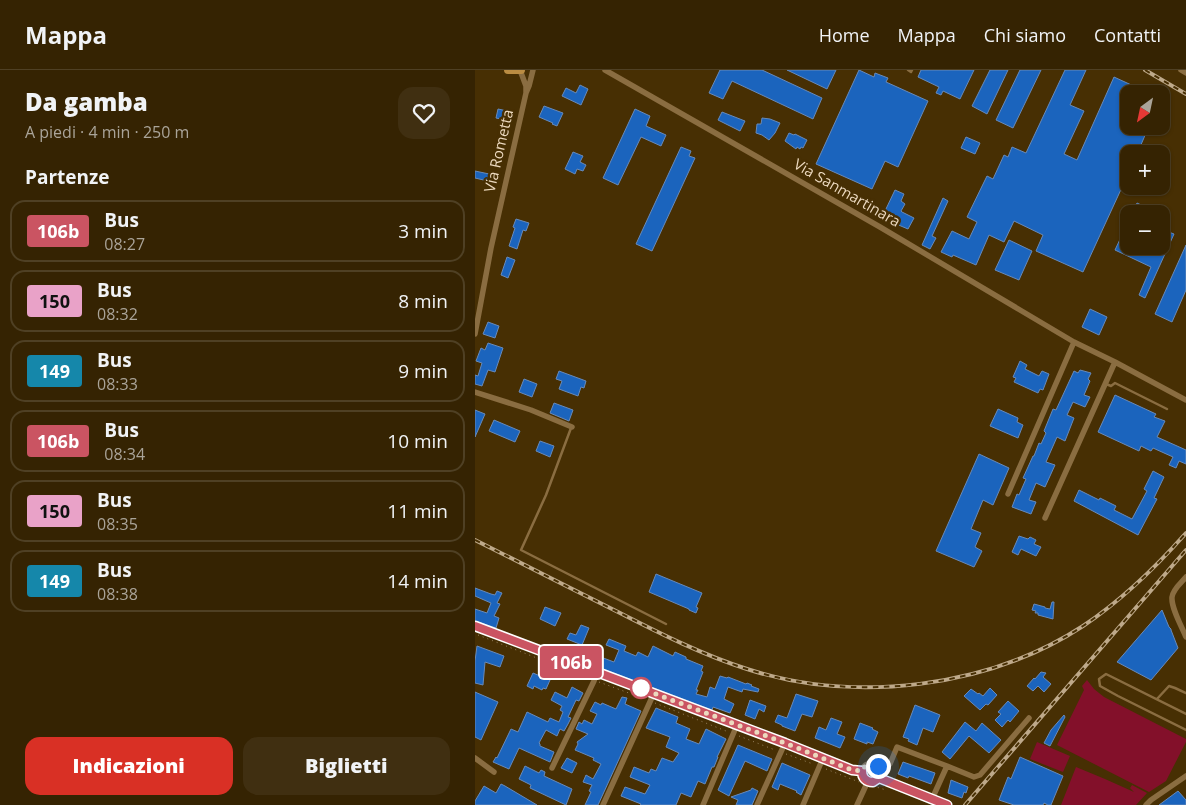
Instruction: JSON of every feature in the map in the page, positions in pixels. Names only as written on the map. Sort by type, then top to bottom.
[{"type":"main road","points":[[508,70],[520,70]]},
{"type":"street","name":"Via Rometta","points":[[520,70],[526,86],[526,93]]},
{"type":"street","name":"Via Rometta","points":[[475,334],[491,248],[526,93],[533,70]]},
{"type":"street","name":"Via Sanmartinara","points":[[605,70],[880,227],[1074,342],[1186,400]]},
{"type":"street","points":[[1181,70],[1186,73]]},
{"type":"street","points":[[1008,494],[1074,342]]},
{"type":"street","points":[[1045,518],[1115,362]]},
{"type":"street","points":[[475,392],[531,410],[572,427]]},
{"type":"street","points":[[1186,577],[1172,596],[1175,610],[1186,637]]},
{"type":"street","points":[[476,630],[654,693],[852,770],[862,771]]},
{"type":"street","points":[[552,768],[597,672]]},
{"type":"street","points":[[603,805],[654,693]]},
{"type":"street","points":[[890,764],[897,747],[974,777],[980,775],[1029,718]]},
{"type":"street","points":[[703,805],[737,725]]},
{"type":"street","points":[[757,805],[785,743]]},
{"type":"street","points":[[475,758],[494,772]]},
{"type":"street","points":[[803,805],[823,758]]},
{"type":"street","points":[[867,765],[876,765],[880,771],[879,778],[867,783],[862,771],[867,765]]},
{"type":"street","points":[[932,799],[947,766]]},
{"type":"street","points":[[1146,805],[1186,776]]},
{"type":"street","points":[[879,778],[947,805]]},
{"type":"street","points":[[857,805],[867,783]]},
{"type":"lane","points":[[908,70],[911,72],[912,70]]},
{"type":"lane","points":[[1105,384],[1111,386],[1115,383],[1167,409]]},
{"type":"lane","points":[[572,427],[546,494],[521,550],[666,624]]},
{"type":"lane","points":[[1186,714],[1106,674],[1099,679],[1100,686],[1186,730]]},
{"type":"lane","points":[[1157,699],[1169,686],[1186,693]]},
{"type":"path","points":[[476,630],[594,681],[781,752],[888,790]]},
{"type":"shaded area","points":[[1087,680],[1104,697],[1186,739],[1166,781],[1149,792],[1057,745],[1084,690],[1082,686]]},
{"type":"shaded area","points":[[1037,742],[1070,756],[1063,772],[1030,759]]},
{"type":"shaded area","points":[[1076,767],[1134,792],[1130,788],[1132,785],[1147,793],[1136,805],[1061,805]]},
{"type":"building","points":[[720,70],[762,70],[822,98],[813,119],[732,81],[723,99],[709,93]]},
{"type":"building","points":[[787,70],[836,70],[827,89]]},
{"type":"building","points":[[859,70],[874,77],[875,73],[888,78],[886,82],[928,101],[898,167],[885,161],[872,189],[816,164]]},
{"type":"building","points":[[921,70],[974,70],[960,99],[943,91],[941,95],[936,93],[939,87],[918,77]]},
{"type":"building","points":[[990,70],[1008,70],[987,114],[972,106]]},
{"type":"building","points":[[1020,70],[1041,70],[1013,128],[996,120]]},
{"type":"building","points":[[1065,70],[1086,70],[1070,105],[1084,111],[1064,154],[1077,160],[1114,77],[1131,85],[1120,85],[1120,135],[1145,135],[1141,145],[1120,145],[1120,192],[1083,272],[1036,251],[1043,235],[1014,221],[1004,242],[989,235],[976,265],[941,252],[952,231],[969,239],[977,222],[967,217],[987,176],[993,179],[1004,155],[1008,157],[1012,147],[1026,153]]},
{"type":"building","points":[[580,85],[588,89],[581,105],[562,96],[566,88],[576,93]]},
{"type":"building","points":[[544,106],[563,113],[557,126],[539,117]]},
{"type":"building","points":[[498,109],[512,112],[510,121],[496,118]]},
{"type":"building","points":[[635,109],[650,116],[646,126],[666,135],[661,146],[641,137],[618,185],[603,178]]},
{"type":"building","points":[[722,112],[745,121],[740,131],[718,120]]},
{"type":"building","points":[[762,118],[780,123],[769,140],[756,133],[757,124],[761,124]]},
{"type":"building","points":[[789,133],[807,140],[803,148],[797,147],[796,149],[785,141]]},
{"type":"building","points":[[966,137],[980,143],[975,154],[961,148]]},
{"type":"building","points":[[681,147],[691,151],[689,156],[695,158],[652,251],[636,244]]},
{"type":"building","points":[[573,152],[583,156],[580,162],[586,165],[583,171],[577,169],[575,174],[565,169]]},
{"type":"building","points":[[475,171],[494,175],[492,182],[475,178]]},
{"type":"building","points":[[895,190],[904,194],[901,201],[905,204],[901,211],[914,218],[908,229],[889,221],[892,214],[885,211]]},
{"type":"building","points":[[943,198],[948,201],[932,236],[936,238],[930,249],[922,245]]},
{"type":"building","points":[[516,219],[529,223],[526,231],[523,230],[517,249],[509,246]]},
{"type":"building","points":[[1170,232],[1174,234],[1170,243]]},
{"type":"building","points":[[1120,239],[1120,252],[1115,250]]},
{"type":"building","points":[[1009,240],[1032,251],[1019,280],[995,270]]},
{"type":"building","points":[[1186,245],[1186,290],[1172,322],[1155,314]]},
{"type":"building","points":[[1126,255],[1164,255],[1145,298],[1139,295],[1151,267]]},
{"type":"building","points":[[507,257],[515,260],[508,278],[501,275]]},
{"type":"building","points":[[1090,309],[1107,317],[1099,335],[1082,327]]},
{"type":"building","points":[[488,322],[499,326],[495,338],[483,334]]},
{"type":"building","points":[[488,343],[503,348],[495,372],[488,370],[482,386],[475,384],[475,375],[478,376],[482,363],[476,361],[481,348],[485,350]]},
{"type":"building","points":[[1020,361],[1027,365],[1025,369],[1039,376],[1042,371],[1049,374],[1043,390],[1040,389],[1038,393],[1014,382],[1016,378],[1013,377]]},
{"type":"building","points":[[1080,370],[1091,373],[1084,395],[1090,397],[1085,407],[1073,402],[1067,415],[1074,418],[1065,441],[1057,437],[1046,462],[1055,465],[1045,487],[1036,483],[1029,500],[1036,502],[1031,514],[1012,507],[1026,479],[1023,478],[1033,456],[1046,433],[1044,431],[1053,409],[1056,410],[1074,371],[1078,373]]},
{"type":"building","points":[[559,371],[586,381],[584,388],[581,387],[578,396],[559,389],[562,381],[556,379]]},
{"type":"building","points":[[524,379],[537,384],[532,397],[519,392]]},
{"type":"building","points":[[1115,395],[1156,414],[1154,417],[1165,421],[1157,437],[1186,450],[1186,464],[1179,461],[1176,468],[1169,465],[1173,457],[1153,448],[1151,451],[1141,446],[1139,451],[1098,432]]},
{"type":"building","points":[[554,403],[573,410],[569,421],[550,413]]},
{"type":"building","points":[[998,409],[1018,418],[1017,422],[1023,425],[1018,438],[990,426]]},
{"type":"building","points":[[475,410],[485,414],[475,437]]},
{"type":"building","points":[[494,420],[520,431],[515,442],[489,431]]},
{"type":"building","points":[[540,441],[554,446],[550,457],[536,451]]},
{"type":"building","points":[[979,454],[1009,468],[993,505],[983,500],[971,529],[981,533],[975,547],[982,551],[974,567],[936,551]]},
{"type":"building","points":[[1153,471],[1164,477],[1154,498],[1157,499],[1138,535],[1074,501],[1079,490],[1116,506],[1114,510],[1132,519],[1147,491],[1144,489]]},
{"type":"building","points":[[1019,536],[1028,539],[1030,537],[1036,540],[1034,544],[1041,547],[1036,556],[1021,549],[1018,555],[1012,552]]},
{"type":"building","points":[[656,574],[702,593],[696,607],[698,608],[696,613],[649,592]]},
{"type":"building","points":[[475,588],[495,595],[497,591],[502,593],[497,603],[500,604],[494,616],[499,618],[496,628],[475,621],[475,609],[487,613],[491,603],[475,596]]},
{"type":"building","points":[[1052,602],[1054,602],[1053,619],[1038,615],[1038,613],[1035,613],[1036,611],[1032,610],[1034,604],[1050,609]]},
{"type":"building","points":[[545,607],[561,613],[555,626],[540,619]]},
{"type":"building","points":[[1162,610],[1178,648],[1151,680],[1117,662]]},
{"type":"building","points":[[581,625],[589,628],[582,645],[567,639],[570,633],[576,635]]},
{"type":"building","points":[[609,639],[626,646],[624,651],[636,656],[638,652],[648,657],[653,646],[673,656],[675,652],[703,666],[696,694],[707,697],[710,687],[715,689],[720,676],[752,685],[759,689],[758,692],[743,689],[742,692],[728,687],[724,699],[734,704],[730,713],[713,707],[712,710],[582,661],[587,648],[599,653],[598,656],[614,662],[619,650],[606,645]]},
{"type":"building","points":[[477,646],[504,656],[500,667],[485,662],[483,685],[475,683]]},
{"type":"building","points":[[1041,672],[1046,673],[1043,677],[1051,684],[1044,692],[1038,686],[1033,691],[1027,686]]},
{"type":"building","points":[[533,673],[550,680],[546,689],[543,688],[542,690],[534,686],[533,689],[527,686]]},
{"type":"building","points":[[572,687],[583,693],[579,701],[576,700],[568,717],[571,718],[564,731],[560,729],[557,736],[546,730],[539,743],[540,746],[554,752],[550,762],[519,748],[509,769],[493,762],[497,758],[511,729],[518,732],[527,712],[548,722],[550,718],[559,722],[563,712],[560,710],[562,706],[551,700],[555,692],[567,698]]},
{"type":"building","points":[[990,688],[997,695],[988,705],[986,704],[980,710],[964,696],[971,689],[983,696]]},
{"type":"building","points":[[475,692],[498,702],[481,740],[475,737]]},
{"type":"building","points":[[796,694],[818,701],[812,717],[802,714],[795,731],[775,722],[778,715],[787,718]]},
{"type":"building","points":[[622,697],[627,698],[625,704],[641,711],[598,805],[585,805],[592,785],[583,782],[586,775],[593,779],[601,764],[593,760],[594,758],[575,750],[577,742],[588,734],[576,729],[579,722],[582,724],[584,720],[592,724],[597,714],[590,711],[595,702],[616,709]]},
{"type":"building","points":[[750,700],[766,706],[764,712],[759,709],[755,719],[745,715]]},
{"type":"building","points":[[1008,701],[1019,711],[1010,722],[1008,720],[1002,727],[995,720],[1001,714],[998,712]]},
{"type":"building","points":[[915,705],[940,715],[933,732],[923,728],[917,745],[903,737]]},
{"type":"building","points":[[656,708],[678,717],[676,723],[690,729],[686,739],[699,744],[706,729],[726,739],[705,784],[698,781],[691,797],[681,793],[676,805],[640,805],[621,796],[625,787],[645,794],[650,785],[630,777],[634,767],[649,773],[651,769],[656,771],[662,758],[673,762],[679,753],[666,747],[670,737],[646,728]]},
{"type":"building","points":[[1064,715],[1065,717],[1050,746],[1044,743],[1051,730]]},
{"type":"building","points":[[831,718],[842,722],[837,734],[845,737],[840,748],[815,738],[819,727],[826,730]]},
{"type":"building","points":[[965,722],[976,731],[982,723],[1001,740],[989,753],[969,736],[950,759],[942,752]]},
{"type":"building","points":[[860,723],[878,732],[873,744],[867,742],[867,744],[854,739]]},
{"type":"building","points":[[738,745],[772,759],[767,771],[745,761],[729,796],[718,790]]},
{"type":"building","points":[[1020,757],[1063,776],[1051,805],[1044,803],[1043,805],[1014,805],[999,800],[1008,777],[1011,779]]},
{"type":"building","points":[[567,758],[577,763],[572,773],[561,768]]},
{"type":"building","points":[[903,762],[935,773],[931,784],[898,774]]},
{"type":"building","points":[[782,763],[810,775],[801,795],[797,791],[780,784],[778,790],[772,787]]},
{"type":"building","points":[[525,766],[539,773],[541,770],[545,772],[544,776],[572,789],[566,805],[530,788],[531,785],[519,779]]},
{"type":"building","points":[[951,780],[968,787],[962,798],[948,793]]},
{"type":"building","points":[[501,784],[537,805],[475,805],[475,801],[484,786],[496,793]]},
{"type":"building","points":[[752,788],[758,791],[752,805],[736,805],[738,800],[731,797]]},
{"type":"building","points":[[1178,791],[1186,800],[1186,805],[1159,805]]},
{"type":"railway","points":[[1145,70],[1186,94]]},
{"type":"railway","points":[[475,540],[698,651],[747,669],[789,680],[832,686],[876,687],[920,684],[963,676],[1006,664],[1046,647],[1083,626],[1125,594],[1186,533]]},
{"type":"railway","points":[[965,805],[1186,550]]},
{"type":"bus line","name":"106b","points":[[475,626],[852,770],[862,771],[867,781],[875,782],[879,778],[947,805]]},
{"type":"route","points":[[641,688],[852,770],[862,771],[865,766],[870,764],[878,766]]}]
